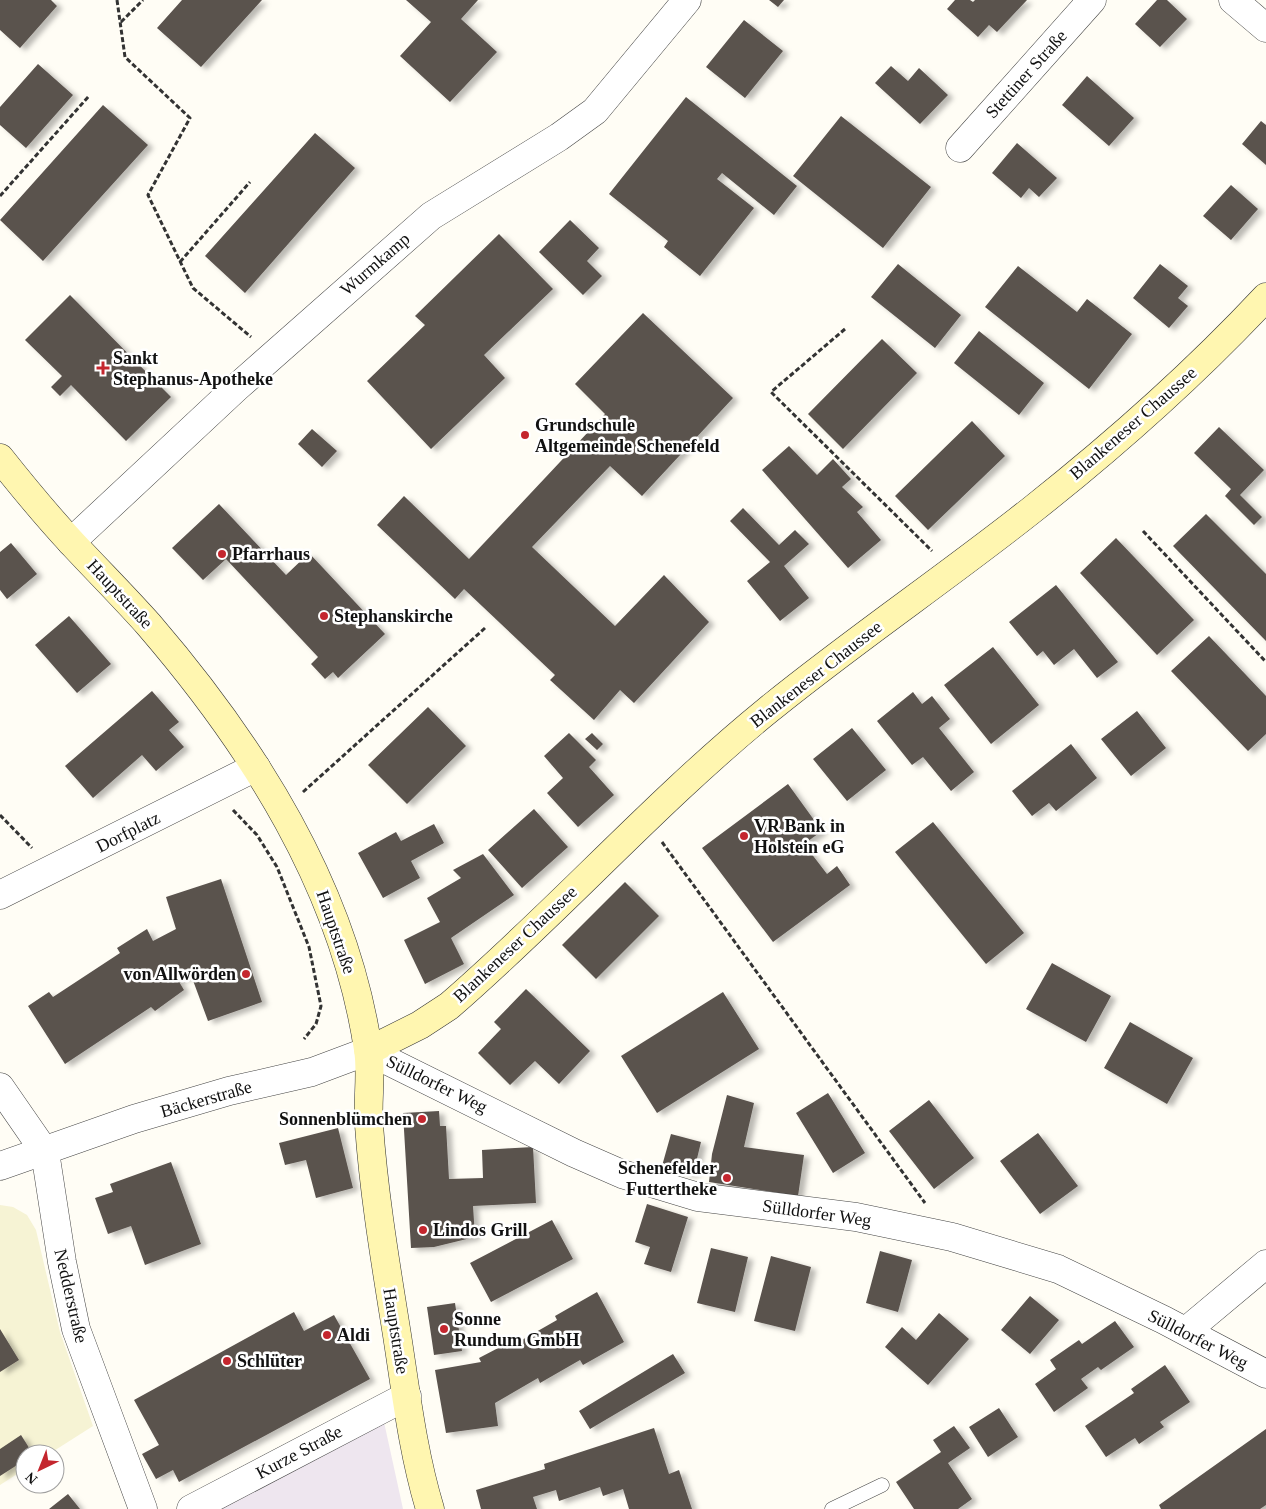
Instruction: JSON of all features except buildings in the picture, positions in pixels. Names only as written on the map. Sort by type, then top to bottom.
[{"type":"main road","name":"Blankeneser Chaussee","points":[[368,1051],[420,1025],[449,1006],[751,723],[819,668],[1011,526],[1082,468],[1189,374],[1266,297]]},
{"type":"main road","name":"Hauptstraße","points":[[0,458],[71,542],[149,625],[203,692],[256,767],[282,811],[326,896],[353,978],[368,1051],[369,1124],[379,1220],[406,1396],[430,1509]]},
{"type":"street","name":"Wurmkamp","points":[[71,542],[272,356],[431,216],[559,137],[594,110],[687,0]]},
{"type":"street","name":"Stettiner Straße","points":[[960,148],[1092,0]]},
{"type":"street","points":[[1233,0],[1266,28]]},
{"type":"street","name":"Dorfplatz","points":[[0,895],[256,767]]},
{"type":"street","name":"Bäckerstraße","points":[[0,1166],[45,1152],[134,1119],[229,1091],[312,1072],[368,1051]]},
{"type":"street","name":"Sülldorfer Weg","points":[[368,1051],[574,1153],[622,1174],[698,1197],[856,1217],[952,1237],[1058,1269],[1186,1331],[1266,1374]]},
{"type":"street","name":"Nedderstraße","points":[[0,1087],[45,1152],[62,1262],[76,1329],[143,1509]]},
{"type":"street","points":[[1186,1331],[1266,1264]]},
{"type":"street","name":"Kurze Straße","points":[[191,1509],[406,1396]]},
{"type":"lane","points":[[832,1509],[882,1485]]},
{"type":"path","points":[[117,0],[125,57],[190,118],[148,195],[193,288],[272,356]]},
{"type":"path","points":[[120,23],[143,0]]},
{"type":"path","points":[[0,196],[89,96]]},
{"type":"path","points":[[180,262],[250,182]]},
{"type":"path","points":[[845,329],[771,392],[936,554]]},
{"type":"path","points":[[1143,531],[1266,662]]},
{"type":"path","points":[[301,794],[485,628]]},
{"type":"path","points":[[233,810],[257,835],[277,867],[309,947],[321,1006],[316,1024],[304,1039]]},
{"type":"path","points":[[0,815],[53,870]]},
{"type":"path","points":[[657,836],[952,1237]]},
{"type":"shaded area","points":[[0,1205],[13,1207],[27,1215],[36,1230],[60,1332],[93,1426],[65,1444],[15,1444],[15,1475],[0,1485]]},
{"type":"shaded area","points":[[384,1422],[403,1509],[218,1509]]},
{"type":"place","name":"Sankt Stephanus-Apotheke","points":[[103,368]]},
{"type":"place","name":"Grundschule Altgemeinde Schenefeld","points":[[525,435]]},
{"type":"place","name":"Pfarrhaus","points":[[222,554]]},
{"type":"place","name":"Stephanskirche","points":[[324,616]]},
{"type":"place","name":"VR Bank in Holstein eG","points":[[744,836]]},
{"type":"place","name":"von Allwörden","points":[[246,974]]},
{"type":"place","name":"Sonnenblümchen","points":[[422,1119]]},
{"type":"place","name":"Schenefelder Futtertheke","points":[[727,1178]]},
{"type":"place","name":"Lindos Grill","points":[[423,1230]]},
{"type":"place","name":"Sonne Rundum GmbH","points":[[444,1329]]},
{"type":"place","name":"Aldi","points":[[327,1335]]},
{"type":"place","name":"Schlüter","points":[[227,1361]]}]
